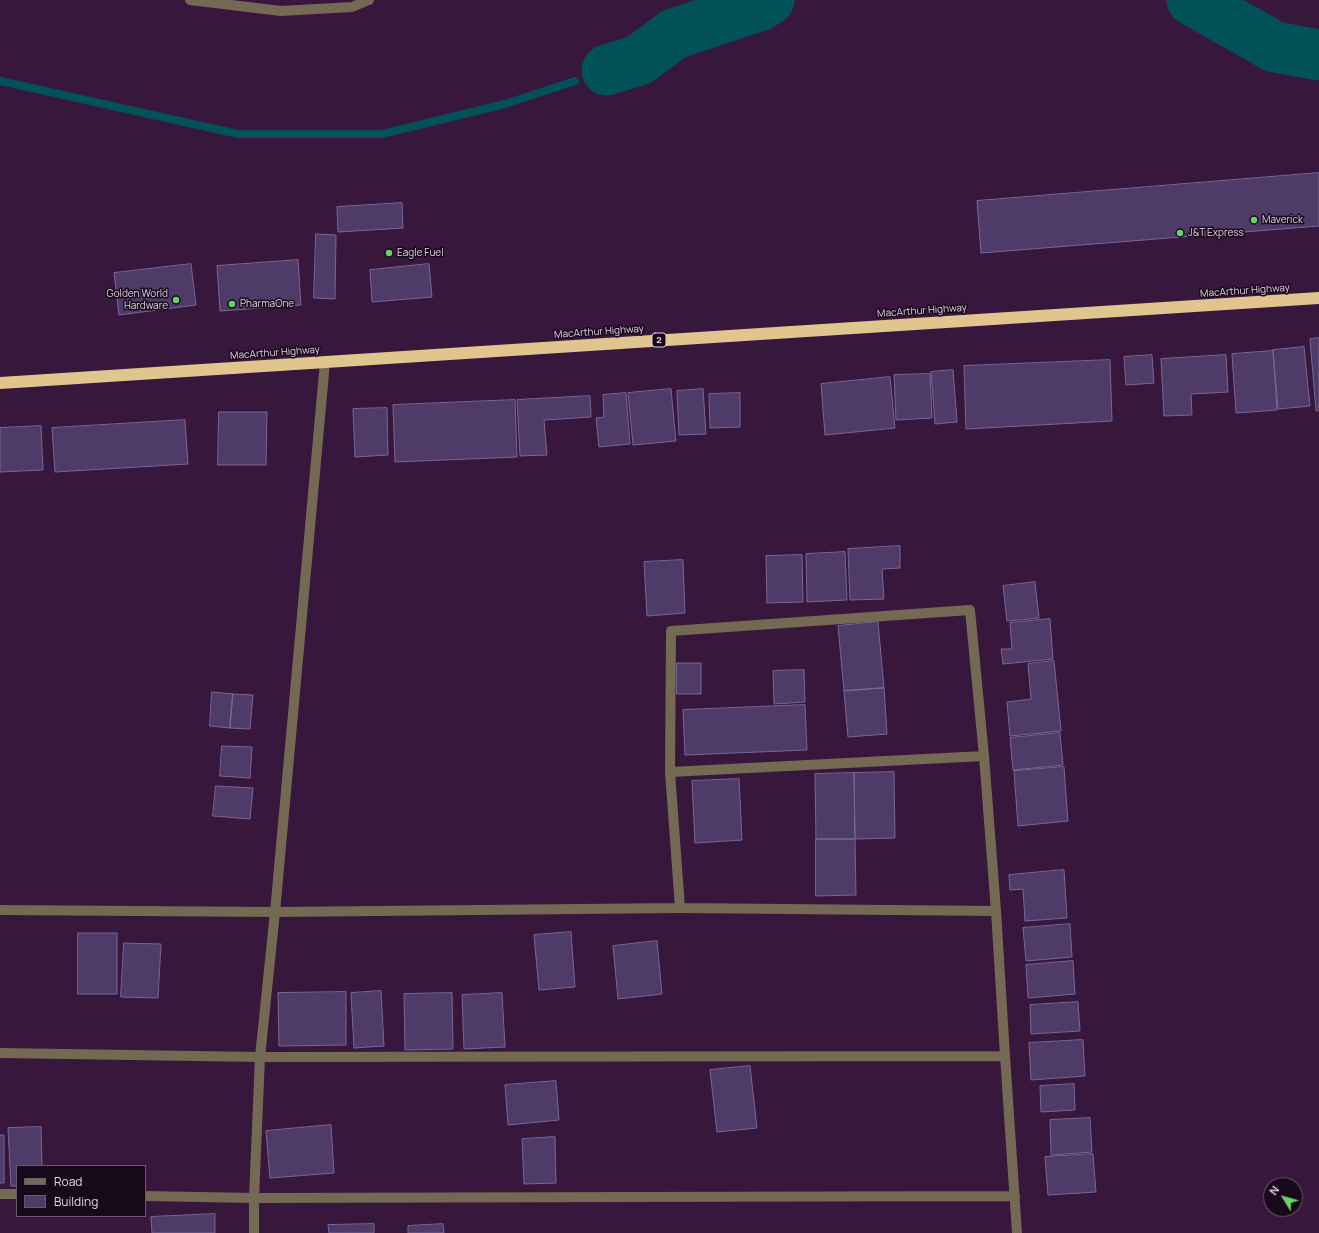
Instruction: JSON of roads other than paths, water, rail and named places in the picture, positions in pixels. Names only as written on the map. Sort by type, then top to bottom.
[{"type":"highway","name":"MacArthur Highway","points":[[0,383],[1319,298]]},
{"type":"street","points":[[190,0],[281,11],[352,4],[369,0]]},
{"type":"street","points":[[254,1233],[260,1057],[325,362]]},
{"type":"street","points":[[680,908],[670,772],[671,631],[970,610],[984,756],[996,911],[1017,1233]]},
{"type":"street","points":[[670,772],[984,756]]},
{"type":"street","points":[[0,910],[274,912],[680,908],[996,911]]},
{"type":"street","points":[[0,1053],[260,1057],[1005,1056]]},
{"type":"street","points":[[0,1194],[16,1194]]},
{"type":"street","points":[[146,1196],[254,1198],[1014,1196]]},
{"type":"waterway","points":[[607,70],[639,60],[674,34],[761,5],[769,0]]},
{"type":"waterway","points":[[1192,0],[1275,47],[1319,55]]},
{"type":"waterway","points":[[0,81],[238,134],[382,134],[505,104],[575,81]]},
{"type":"place","name":"Maverick","points":[[1254,220]]},
{"type":"place","name":"J&T Express","points":[[1180,233]]},
{"type":"place","name":"Eagle Fuel","points":[[389,253]]},
{"type":"place","name":"Golden World Hardware","points":[[176,300]]},
{"type":"place","name":"PharmaOne","points":[[232,304]]}]
